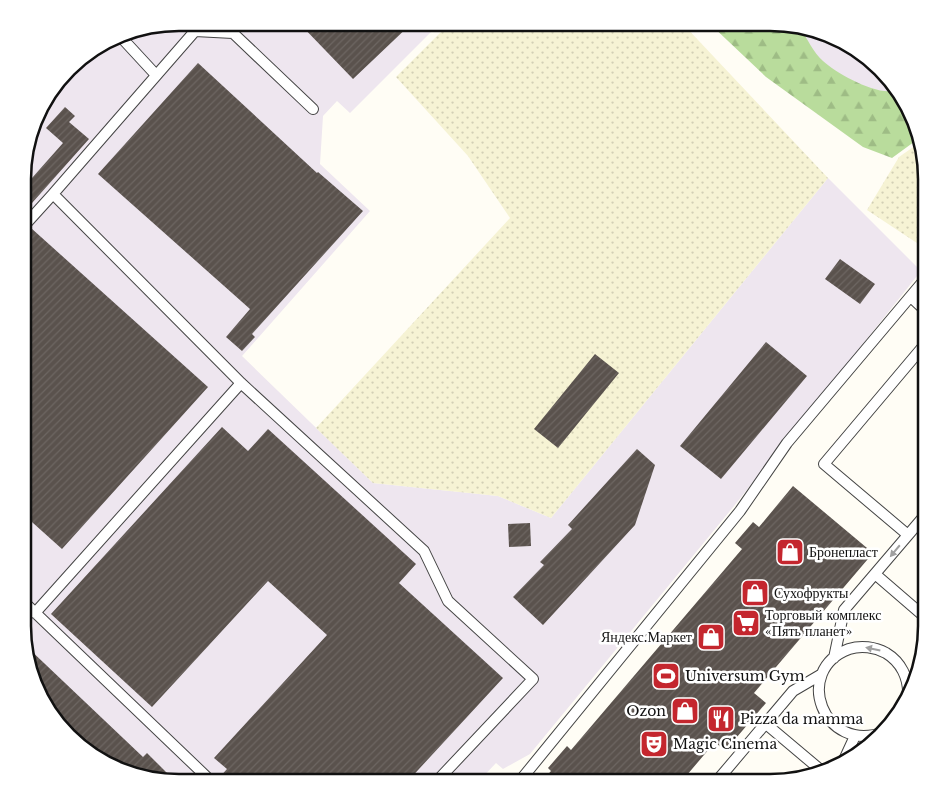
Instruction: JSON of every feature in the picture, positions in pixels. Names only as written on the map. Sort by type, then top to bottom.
[{"type":"lane","points":[[31,218],[194,32]]},
{"type":"lane","points":[[214,32],[233,33],[313,109]]},
{"type":"lane","points":[[125,42],[156,75]]},
{"type":"lane","points":[[53,194],[241,383],[424,551],[448,601],[532,679],[444,774]]},
{"type":"lane","points":[[526,773],[740,511],[787,443],[917,289]]},
{"type":"lane","points":[[911,297],[917,303]]},
{"type":"lane","points":[[908,535],[824,464],[917,355]]},
{"type":"lane","points":[[35,613],[241,383]]},
{"type":"lane","points":[[834,658],[844,610],[918,524]]},
{"type":"lane","points":[[875,574],[918,611]]},
{"type":"lane","points":[[32,610],[204,774]]},
{"type":"lane","points":[[724,773],[794,691],[822,674],[834,658],[842,652],[862,647],[881,651],[890,656],[903,671],[907,681]]},
{"type":"lane","points":[[822,674],[818,693],[824,712],[836,728],[855,736],[867,736]]},
{"type":"lane","points":[[766,724],[815,766]]},
{"type":"lane","points":[[848,752],[855,736]]},
{"type":"shaded area","points":[[170,32],[431,32],[350,113],[337,101],[323,116],[320,164],[370,211],[242,356],[373,483],[498,496],[551,518],[828,178],[917,267],[917,276],[734,506],[530,754],[503,769],[496,763],[486,773],[180,774],[151,771],[123,762],[97,749],[68,723],[51,700],[36,664],[32,635],[31,180],[34,151],[39,132],[51,105],[62,89],[82,68],[105,51],[132,39]]},
{"type":"shaded area","points":[[441,32],[690,32],[828,178],[551,518],[498,496],[373,483],[316,428],[510,218],[468,156],[396,77]]},
{"type":"shaded area","points":[[783,33],[808,36],[852,56],[887,89],[902,113],[889,118]]},
{"type":"shaded area","points":[[914,146],[917,170],[917,243],[867,210],[899,157]]},
{"type":"green space","points":[[718,32],[779,32],[805,35],[819,57],[837,72],[868,87],[888,91],[902,114],[913,142],[892,158],[863,147],[766,77]]},
{"type":"building","points":[[308,32],[403,32],[353,79]]},
{"type":"building","points":[[198,63],[317,173],[363,211],[252,334],[255,337],[242,351],[226,337],[250,309],[98,174]]},
{"type":"building","points":[[65,107],[75,116],[69,122],[89,139],[31,204],[31,179],[63,143],[46,128]]},
{"type":"building","points":[[31,228],[208,387],[62,549],[32,522]]},
{"type":"building","points":[[840,259],[875,284],[860,304],[825,279]]},
{"type":"building","points":[[766,342],[807,376],[721,479],[680,446]]},
{"type":"building","points":[[595,354],[619,373],[558,448],[534,429]]},
{"type":"building","points":[[222,427],[248,451],[268,429],[416,564],[399,583],[503,678],[415,774],[223,774],[227,769],[214,758],[327,635],[268,581],[152,707],[51,614]]},
{"type":"building","points":[[637,449],[655,465],[635,525],[543,625],[513,597],[544,565],[540,562],[572,529],[568,525]]},
{"type":"building","name":"Торговый комплекс «Пять планет»","points":[[793,486],[873,553],[754,693],[766,703],[725,751],[715,742],[689,773],[549,773],[551,771],[548,768],[567,746],[571,750],[742,549],[735,543],[753,522],[759,527]]},
{"type":"building","points":[[530,523],[531,546],[509,547],[508,524]]},
{"type":"building","points":[[34,653],[143,757],[147,753],[167,773],[141,769],[123,762],[105,754],[82,737],[68,723],[51,700],[36,664]]},
{"type":"place","name":"Бронепласт","points":[[790,552]]},
{"type":"place","name":"Сухофрукты","points":[[755,593]]},
{"type":"place","name":"Торговый комплекс «Пять планет»","points":[[746,623]]},
{"type":"place","name":"Яндекс.Маркет","points":[[711,637]]},
{"type":"place","name":"Universum Gym","points":[[666,676]]},
{"type":"place","name":"Ozon","points":[[685,711]]},
{"type":"place","name":"Pizza da mamma","points":[[721,719]]},
{"type":"place","name":"Magic Cinema","points":[[654,744]]}]
